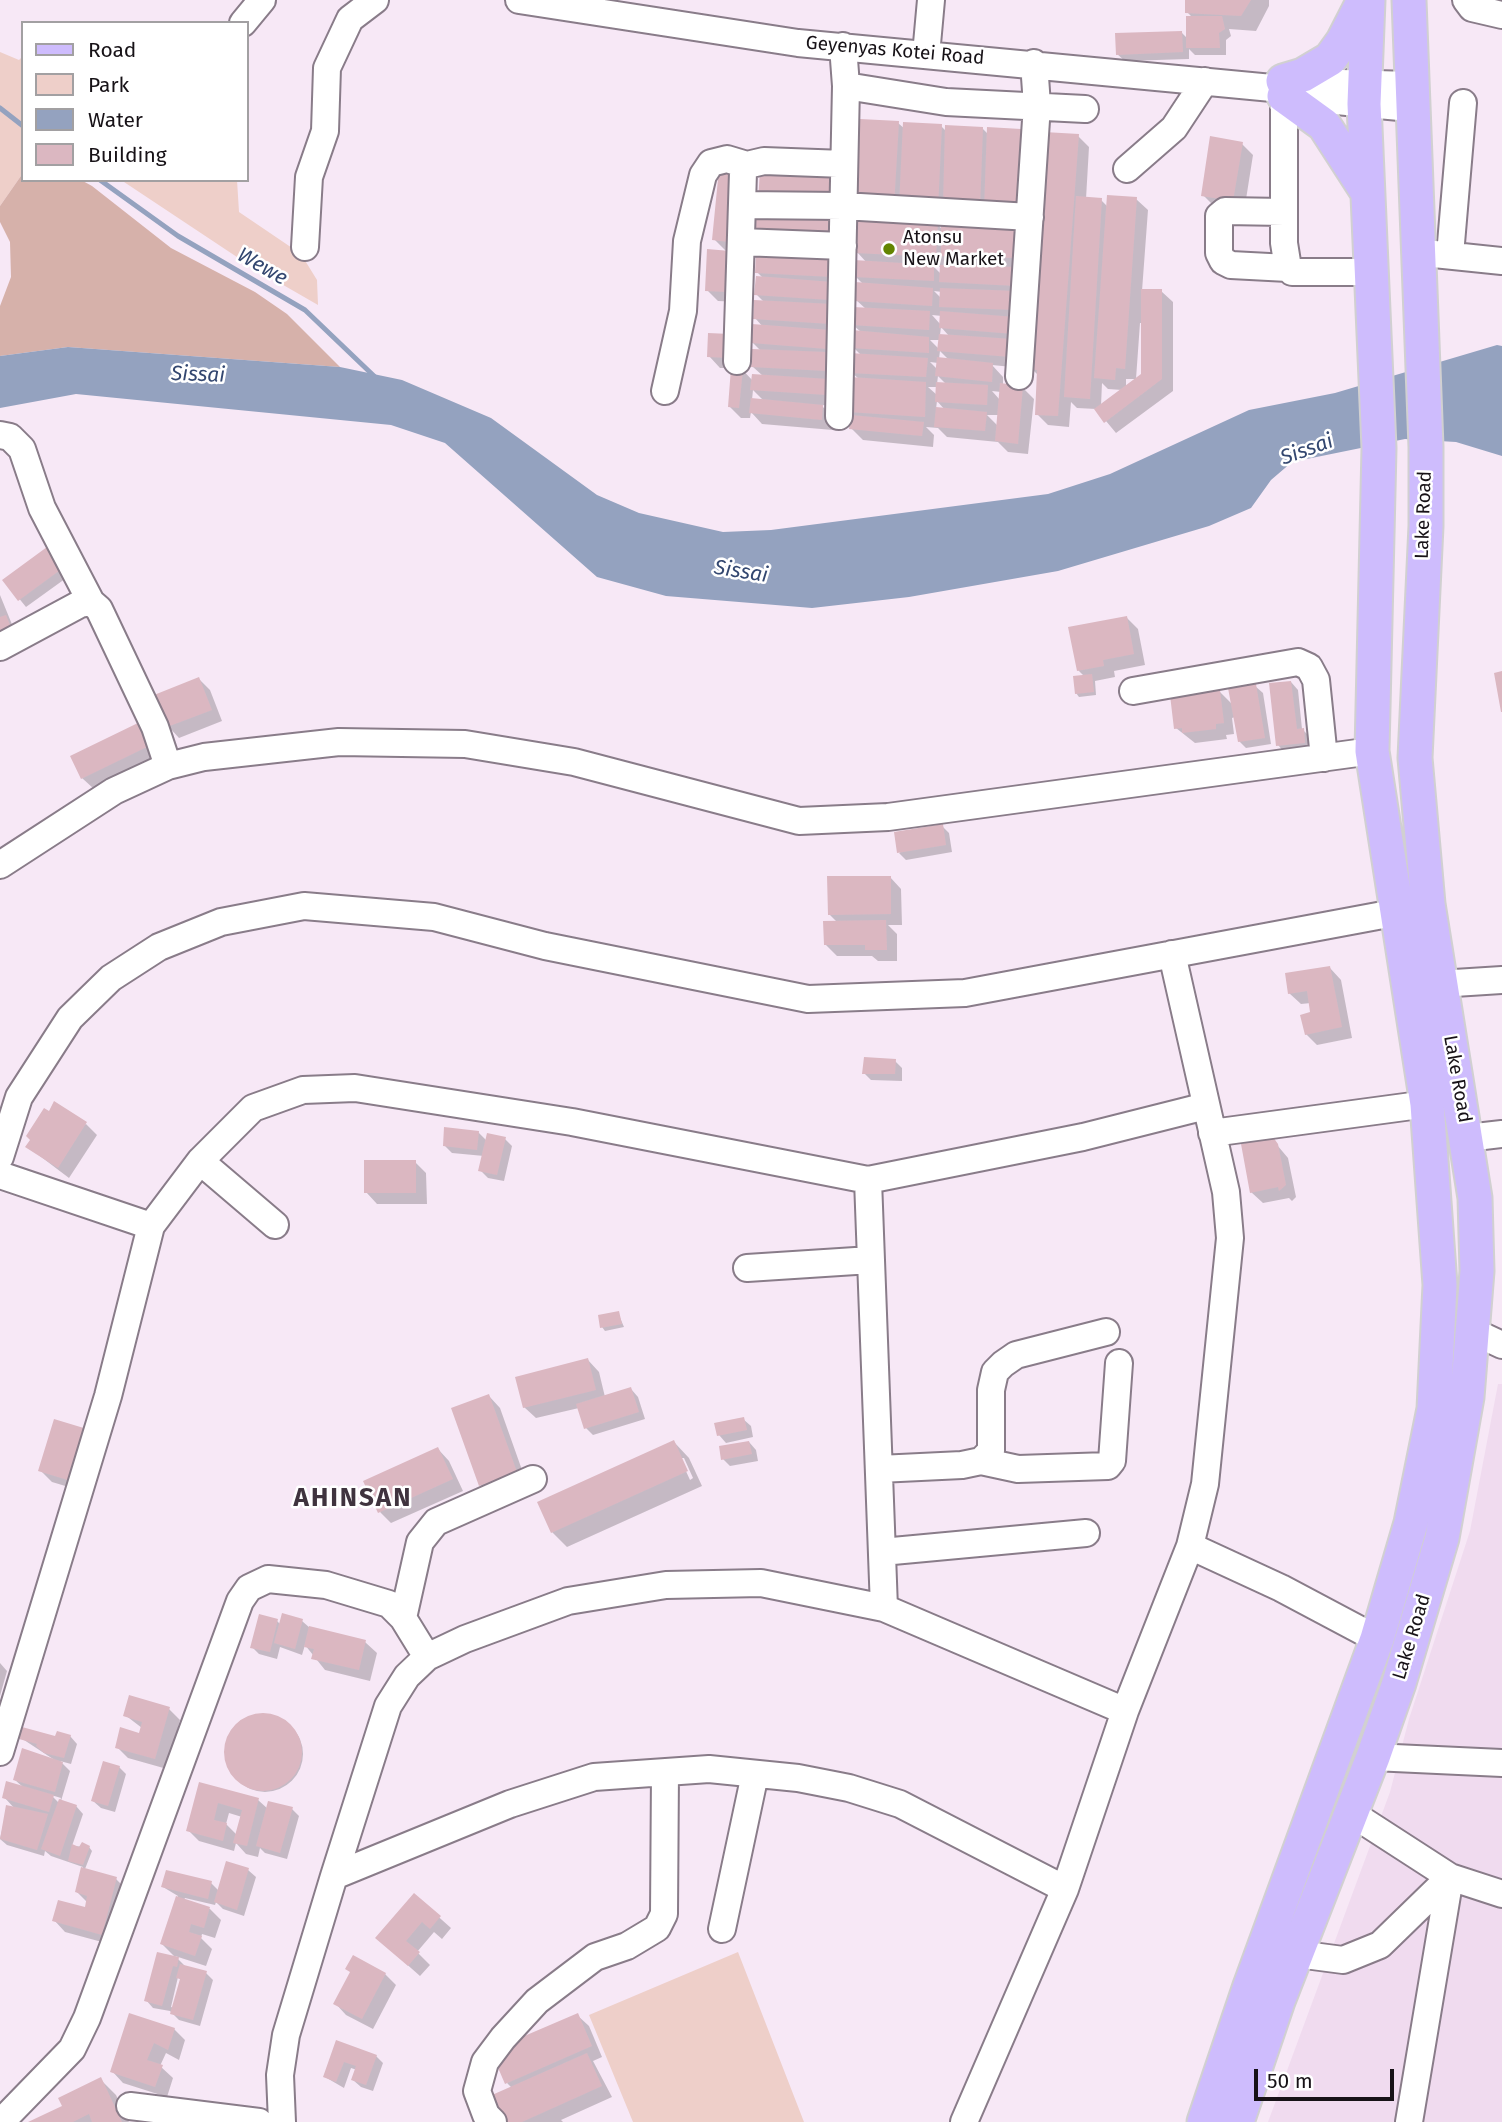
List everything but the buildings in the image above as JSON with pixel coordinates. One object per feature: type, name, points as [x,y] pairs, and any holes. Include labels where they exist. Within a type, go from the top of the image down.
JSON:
[{"type":"main road","points":[[1366,0],[1330,59],[1280,88],[1324,125],[1367,192]]},
{"type":"main road","name":"Lake Road","points":[[1237,2122],[1297,1954],[1373,1758],[1442,1538],[1467,1397],[1487,1338],[1477,1271],[1475,1198],[1467,1138],[1426,985],[1399,912],[1372,751],[1379,448],[1364,95],[1366,0]]},
{"type":"main road","name":"Lake Road","points":[[1205,2122],[1250,1986],[1377,1639],[1411,1523],[1434,1409],[1440,1285],[1427,1104],[1428,904],[1415,758],[1426,447],[1422,355],[1434,254],[1410,96],[1409,0]]},
{"type":"street","points":[[245,21],[262,0]]},
{"type":"street","points":[[305,247],[309,177],[325,131],[327,68],[350,19],[375,0]]},
{"type":"street","name":"Geyenyas Kotei Road","points":[[519,0],[635,9],[771,39],[1280,88],[1410,96]]},
{"type":"street","points":[[926,55],[931,0]]},
{"type":"street","points":[[1466,0],[1472,8],[1502,15]]},
{"type":"street","points":[[839,416],[846,86],[843,46]]},
{"type":"street","points":[[1019,376],[1037,105],[1034,63]]},
{"type":"street","points":[[1126,169],[1174,128],[1205,81]]},
{"type":"street","points":[[846,86],[946,102],[1085,109]]},
{"type":"street","points":[[1280,88],[1285,262],[1292,272],[1373,272]]},
{"type":"street","points":[[1463,103],[1434,254],[1502,261]]},
{"type":"street","points":[[665,391],[683,311],[687,241],[703,175],[711,163],[727,159],[747,165],[764,161],[844,164]]},
{"type":"street","points":[[737,361],[743,172],[747,165]]},
{"type":"street","points":[[742,205],[844,206],[1030,217]]},
{"type":"street","points":[[1284,212],[1225,211],[1219,216],[1219,253],[1223,261],[1231,265],[1289,268]]},
{"type":"street","points":[[741,243],[842,246]]},
{"type":"street","points":[[0,435],[10,437],[22,449],[42,508],[91,602],[99,608],[155,727],[168,766]]},
{"type":"street","points":[[0,647],[79,604],[91,602]]},
{"type":"street","points":[[1133,691],[1298,662],[1310,667],[1316,680],[1324,758]]},
{"type":"street","points":[[0,865],[114,791],[168,766],[204,757],[339,742],[466,744],[574,762],[799,821],[888,817],[1372,751]]},
{"type":"street","points":[[0,1157],[19,1097],[70,1018],[111,978],[159,947],[221,922],[304,906],[434,917],[545,946],[808,999],[965,993],[1399,912]]},
{"type":"street","points":[[964,2122],[1065,1889],[1125,1711],[1190,1546],[1205,1484],[1230,1238],[1226,1192],[1172,954]]},
{"type":"street","points":[[1426,985],[1502,981]]},
{"type":"street","points":[[0,1752],[108,1396],[151,1226],[200,1161],[253,1108],[303,1090],[355,1088],[572,1122],[868,1180],[1083,1137],[1206,1106]]},
{"type":"street","points":[[1212,1133],[1427,1104]]},
{"type":"street","points":[[1467,1138],[1502,1134]]},
{"type":"street","points":[[200,1161],[275,1225]]},
{"type":"street","points":[[0,1175],[151,1226]]},
{"type":"street","points":[[868,1180],[884,1608]]},
{"type":"street","points":[[747,1268],[871,1260]]},
{"type":"street","points":[[981,1461],[991,1451],[991,1390],[995,1372],[1016,1355],[1107,1332]]},
{"type":"street","points":[[879,1469],[962,1465],[981,1461],[1018,1469],[1108,1466],[1112,1461],[1119,1363]]},
{"type":"street","points":[[403,1618],[419,1542],[436,1522],[533,1479]]},
{"type":"street","points":[[882,1552],[1086,1533]]},
{"type":"street","points":[[1190,1546],[1281,1588],[1377,1639]]},
{"type":"street","points":[[1,2122],[72,2049],[88,2018],[240,1601],[249,1588],[268,1579],[326,1585],[389,1604],[403,1618],[427,1657]]},
{"type":"street","points":[[282,2122],[279,2075],[286,2035],[334,1876],[388,1706],[407,1676],[427,1657],[465,1639],[568,1601],[666,1585],[761,1583],[884,1608],[1125,1711]]},
{"type":"street","points":[[1373,1758],[1502,1763]]},
{"type":"street","points":[[334,1876],[510,1804],[594,1777],[709,1769],[849,1788],[900,1804],[1065,1889]]},
{"type":"street","points":[[493,2122],[486,2115],[477,2091],[485,2062],[503,2038],[537,2001],[595,1957],[627,1946],[657,1928],[664,1914],[666,1772]]},
{"type":"street","points":[[722,1929],[755,1774]]},
{"type":"street","points":[[1351,1813],[1450,1877],[1502,1894]]},
{"type":"street","points":[[1297,1954],[1343,1960],[1380,1945],[1450,1877]]},
{"type":"street","points":[[1409,2122],[1450,1877]]},
{"type":"street","points":[[130,2106],[259,2122]]},
{"type":"shaded area","points":[[21,176],[21,182],[85,182],[171,248],[255,292],[287,314],[340,367],[68,347],[0,356],[0,306],[11,277],[10,242],[0,222],[0,206]]},
{"type":"shaded area","points":[[1498,1384],[1502,1384],[1502,2122],[1268,2122],[1390,1792],[1409,1719],[1470,1531]]},
{"type":"green space","points":[[0,52],[19,60],[21,58],[21,176],[0,206]]},
{"type":"green space","points":[[124,182],[237,182],[239,212],[301,254],[317,280],[318,305],[252,267]]},
{"type":"green space","points":[[738,1952],[804,2122],[633,2122],[589,2015]]},
{"type":"water","name":"Sissai","points":[[1497,345],[1502,346],[1502,456],[1456,442],[1405,439],[1292,462],[1271,480],[1251,508],[1209,526],[1058,571],[909,597],[812,608],[666,596],[597,577],[445,443],[391,425],[76,394],[0,408],[0,356],[68,347],[340,367],[402,380],[491,418],[597,495],[639,513],[723,532],[771,530],[1048,494],[1110,474],[1249,410],[1335,393]]},
{"type":"waterway","name":"Wewe","points":[[0,108],[21,124]]},
{"type":"waterway","name":"Wewe","points":[[103,182],[178,236],[305,310],[375,377]]},
{"type":"place","name":"Atonsu New Market","points":[[889,249]]},
{"type":"district","name":"AHINSAN","points":[[353,1499]]}]
